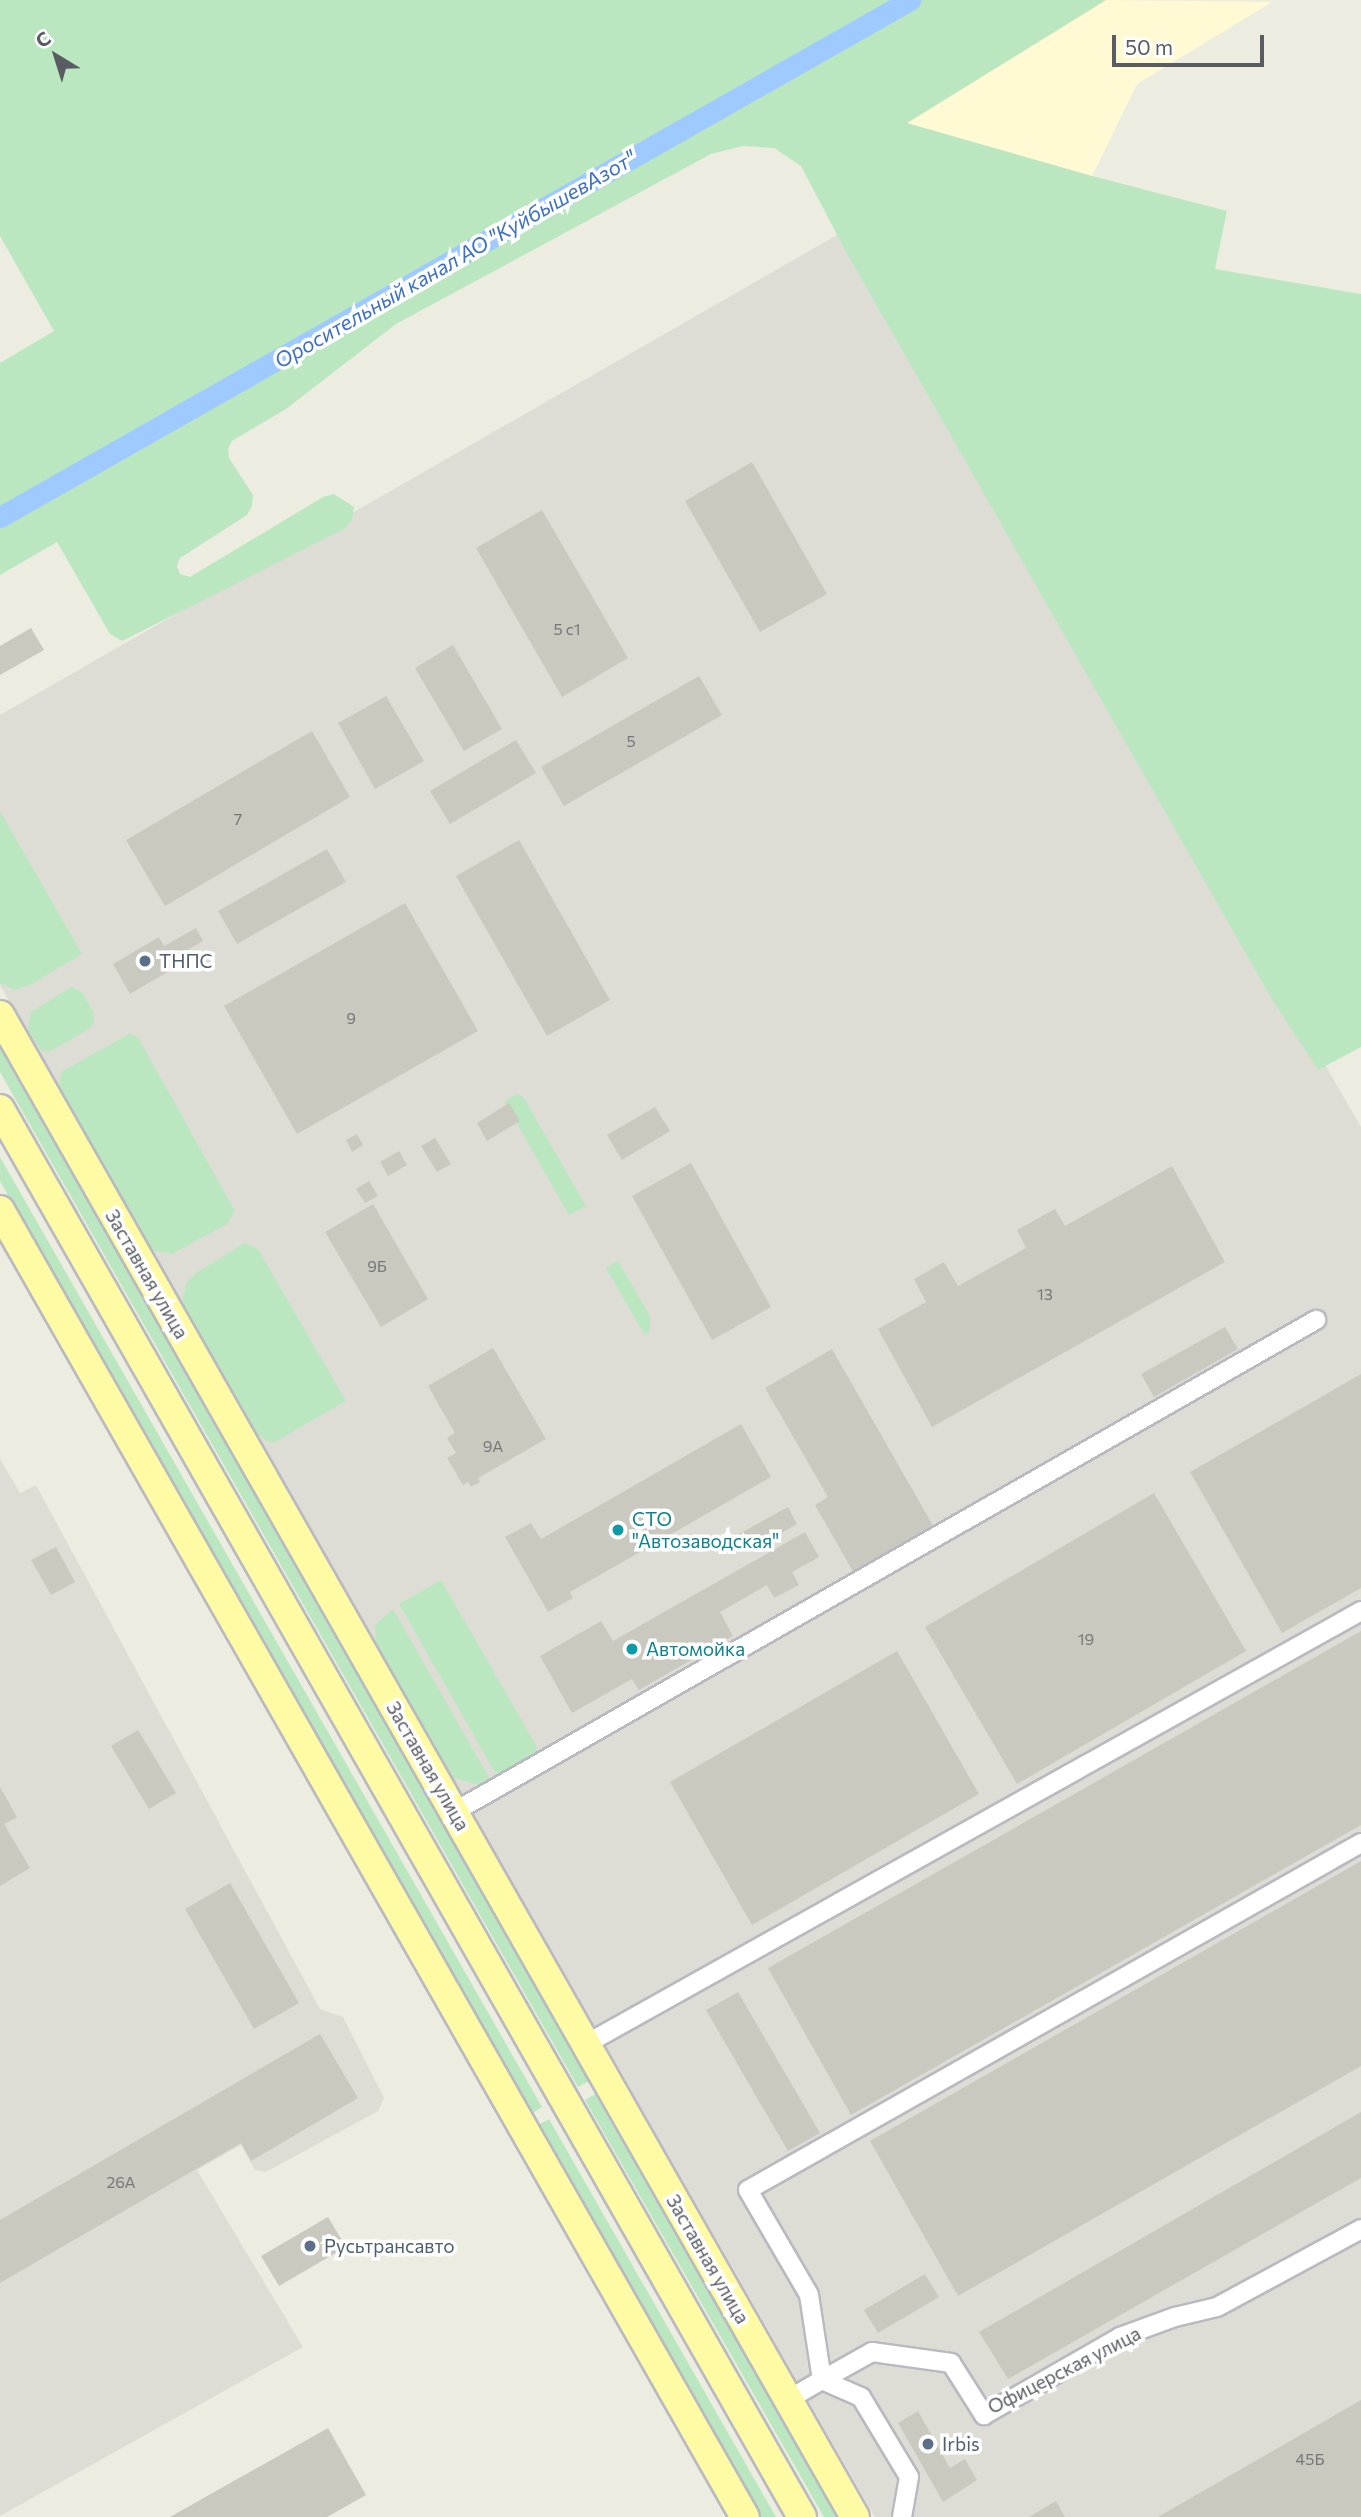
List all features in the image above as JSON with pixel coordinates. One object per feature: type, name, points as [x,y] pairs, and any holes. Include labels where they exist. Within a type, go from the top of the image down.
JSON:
[{"type":"main road","name":"Заставная улица","points":[[0,1015],[855,2517]]},
{"type":"main road","points":[[0,1109],[802,2517]]},
{"type":"main road","points":[[0,1210],[745,2517]]},
{"type":"street","points":[[454,1812],[1316,1320]]},
{"type":"street","points":[[586,2044],[1361,1611]]},
{"type":"street","points":[[822,2380],[809,2295],[748,2190],[1361,1843]]},
{"type":"street","name":"Офицерская улица","points":[[822,2380],[872,2352],[951,2363],[984,2415],[1120,2337],[1175,2317],[1217,2307],[1361,2229]]},
{"type":"street","points":[[789,2399],[822,2380]]},
{"type":"street","points":[[822,2380],[861,2397],[909,2477],[902,2517]]},
{"type":"shaded area","points":[[1106,0],[1272,2],[1137,84],[1092,176],[906,124]]},
{"type":"shaded area","points":[[844,231],[1361,1127],[1361,2517],[875,2517],[0,985],[0,715]]},
{"type":"shaded area","points":[[0,1459],[20,1493],[36,1485],[320,2009],[343,2017],[384,2098],[378,2111],[266,2172],[255,2170],[241,2145],[197,2170],[303,2347],[0,2516]]},
{"type":"green space","points":[[0,0],[1106,0],[907,123],[1227,211],[1215,269],[1361,294],[1361,1047],[1318,1070],[1270,996],[845,250],[801,166],[774,148],[743,146],[711,154],[396,324],[286,409],[232,441],[228,449],[229,458],[253,495],[252,506],[247,515],[180,558],[177,566],[180,574],[190,577],[323,497],[334,494],[354,507],[352,520],[344,529],[122,641],[110,634],[57,542],[0,575],[0,363],[54,331],[0,236]]},
{"type":"green space","points":[[0,811],[82,954],[30,985],[14,990],[0,983]]},
{"type":"green space","points":[[71,987],[82,992],[93,1011],[94,1023],[89,1029],[49,1052],[41,1050],[28,1030],[31,1012]]},
{"type":"green space","points":[[129,1034],[138,1037],[235,1211],[227,1224],[172,1254],[151,1250],[59,1088],[61,1072]]},
{"type":"green space","points":[[0,1047],[589,2081],[578,2087],[0,1072]]},
{"type":"green space","points":[[517,1094],[524,1098],[586,1206],[569,1215],[504,1101]]},
{"type":"green space","points":[[0,1157],[542,2107],[531,2114],[0,1181]]},
{"type":"green space","points":[[245,1243],[258,1249],[346,1401],[275,1442],[268,1442],[255,1432],[182,1304],[186,1283],[196,1273]]},
{"type":"green space","points":[[618,1261],[650,1316],[650,1329],[645,1336],[606,1268]]},
{"type":"green space","points":[[441,1580],[537,1747],[535,1755],[502,1774],[494,1771],[399,1604]]},
{"type":"green space","points":[[393,1609],[491,1781],[479,1785],[452,1777],[376,1643],[375,1625]]},
{"type":"green space","points":[[595,2094],[837,2517],[824,2517],[585,2100]]},
{"type":"green space","points":[[549,2119],[776,2517],[761,2517],[538,2125]]},
{"type":"building","points":[[752,462],[827,594],[760,632],[685,501]]},
{"type":"building","points":[[542,510],[628,658],[562,697],[476,548]]},
{"type":"building","points":[[31,628],[44,650],[0,675],[0,646]]},
{"type":"building","points":[[453,645],[502,729],[464,751],[415,668]]},
{"type":"building","points":[[699,676],[722,715],[564,806],[541,767]]},
{"type":"building","points":[[386,696],[424,761],[375,789],[338,723]]},
{"type":"building","points":[[312,731],[350,797],[165,906],[126,840]]},
{"type":"building","points":[[516,740],[536,773],[450,824],[430,791]]},
{"type":"building","points":[[519,840],[610,1000],[547,1036],[456,876]]},
{"type":"building","points":[[327,849],[346,882],[237,944],[218,911]]},
{"type":"building","points":[[405,903],[478,1031],[297,1134],[224,1006]]},
{"type":"building","name":"ТНПС","points":[[196,928],[203,941],[172,959],[176,967],[130,994],[113,964],[159,937],[164,946]]},
{"type":"building","points":[[509,1103],[520,1121],[487,1141],[477,1123]]},
{"type":"building","points":[[655,1107],[670,1131],[622,1160],[607,1135]]},
{"type":"building","points":[[357,1134],[363,1145],[352,1152],[346,1140]]},
{"type":"building","points":[[435,1138],[451,1164],[437,1172],[421,1146]]},
{"type":"building","points":[[399,1151],[407,1165],[388,1176],[380,1162]]},
{"type":"building","points":[[691,1163],[771,1307],[712,1340],[632,1196]]},
{"type":"building","points":[[1172,1166],[1225,1262],[932,1427],[878,1329],[926,1302],[914,1279],[944,1262],[958,1286],[1026,1248],[1017,1230],[1055,1209],[1065,1226]]},
{"type":"building","points":[[369,1181],[378,1196],[365,1203],[356,1189]]},
{"type":"building","points":[[373,1204],[428,1299],[381,1327],[325,1232]]},
{"type":"building","points":[[1225,1327],[1238,1349],[1154,1397],[1141,1374]]},
{"type":"building","points":[[493,1348],[546,1439],[478,1478],[480,1482],[471,1487],[468,1482],[463,1485],[447,1458],[456,1453],[447,1438],[455,1433],[428,1386]]},
{"type":"building","points":[[832,1349],[935,1529],[855,1575],[815,1505],[828,1497],[765,1388]]},
{"type":"building","points":[[1361,1374],[1361,1588],[1282,1633],[1190,1472]]},
{"type":"building","name":"СТО \"Автозаводская\"","points":[[741,1424],[771,1477],[570,1592],[573,1598],[548,1612],[505,1537],[531,1523],[541,1539]]},
{"type":"building","points":[[1154,1493],[1246,1651],[1017,1784],[925,1627]]},
{"type":"building","points":[[788,1507],[797,1524],[749,1552],[739,1534]]},
{"type":"building","name":"Автомойка","points":[[805,1532],[819,1557],[792,1572],[799,1585],[774,1598],[767,1585],[720,1612],[733,1636],[639,1690],[632,1679],[572,1713],[540,1656],[601,1621],[613,1641]]},
{"type":"building","points":[[56,1547],[75,1582],[51,1595],[31,1560]]},
{"type":"building","points":[[1361,1631],[1361,1825],[851,2115],[768,1968]]},
{"type":"building","points":[[897,1651],[979,1794],[752,1925],[670,1782]]},
{"type":"building","points":[[138,1730],[176,1793],[149,1809],[111,1746]]},
{"type":"building","points":[[0,1787],[17,1817],[4,1824],[30,1868],[0,1886]]},
{"type":"building","points":[[1361,1861],[1361,2066],[958,2296],[870,2141]]},
{"type":"building","points":[[230,1883],[299,2003],[254,2029],[185,1909]]},
{"type":"building","points":[[738,1992],[820,2133],[788,2151],[706,2010]]},
{"type":"building","points":[[320,2034],[358,2098],[251,2161],[241,2143],[0,2283],[0,2220]]},
{"type":"building","points":[[1361,2112],[1361,2178],[1008,2379],[979,2332]]},
{"type":"building","points":[[328,2217],[346,2247],[279,2286],[261,2256]]},
{"type":"building","points":[[925,2274],[939,2297],[878,2333],[864,2310]]},
{"type":"building","points":[[1361,2400],[1361,2517],[1158,2517]]},
{"type":"building","points":[[918,2411],[950,2468],[965,2459],[977,2480],[943,2502],[898,2423]]},
{"type":"building","points":[[328,2428],[366,2495],[327,2517],[170,2517]]},
{"type":"building","points":[[1056,2501],[1065,2517],[1029,2517]]},
{"type":"waterway","name":"Оросительный канал АО \"КуйбышевАзот\"","points":[[0,517],[910,0]]},
{"type":"place","name":"ТНПС","points":[[145,961]]},
{"type":"place","name":"СТО \"Автозаводская\"","points":[[618,1530]]},
{"type":"place","name":"Автомойка","points":[[632,1649]]},
{"type":"place","name":"Русьтрансавто","points":[[310,2246]]},
{"type":"place","name":"Irbis","points":[[928,2444]]}]
